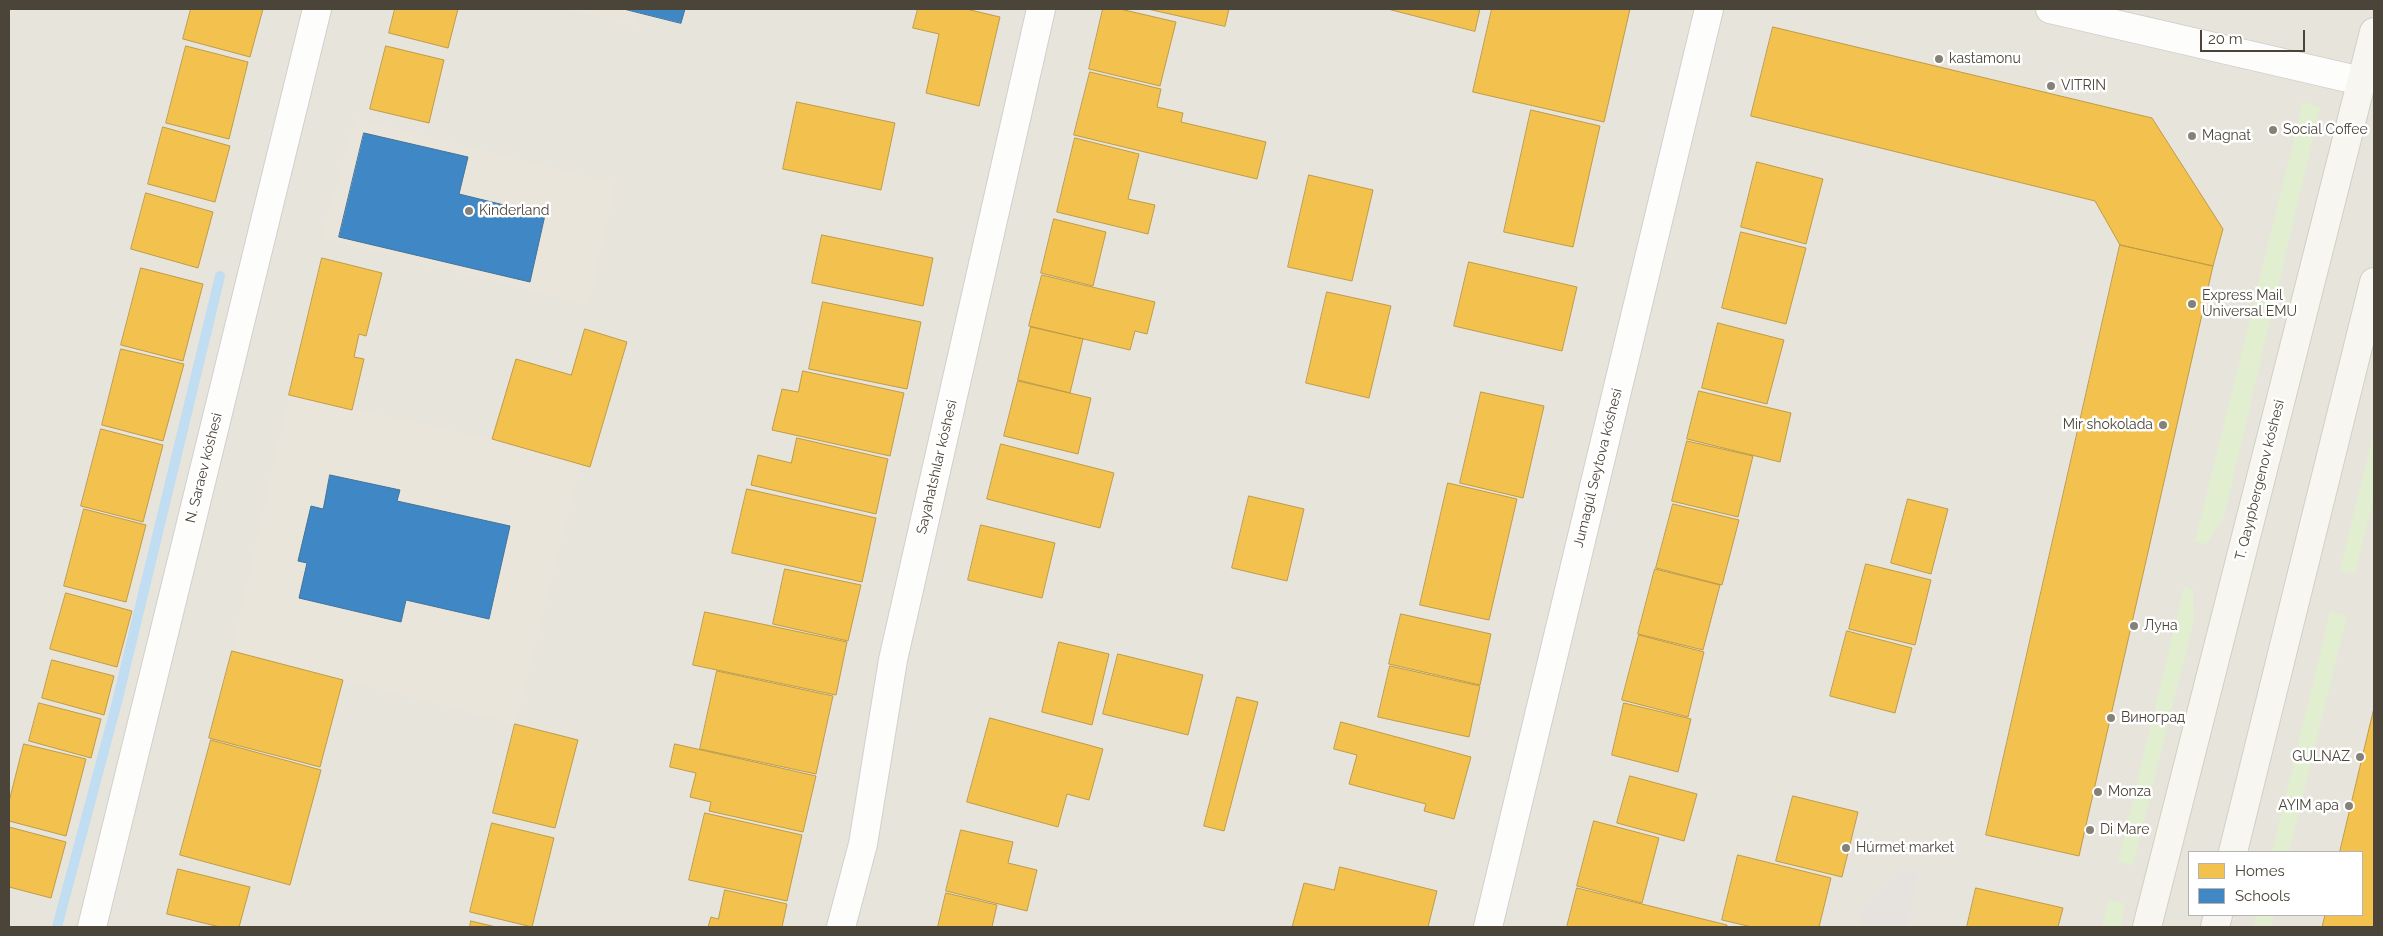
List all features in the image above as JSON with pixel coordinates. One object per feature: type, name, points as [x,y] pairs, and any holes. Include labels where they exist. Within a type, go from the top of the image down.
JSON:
[{"type":"main road","name":"T. Qayıpbergenov kóshesi","points":[[2147,927],[2374,32]]},
{"type":"main road","points":[[2233,851],[2374,282]]},
{"type":"street","name":"N. Saraev kóshesi","points":[[92,927],[317,9]]},
{"type":"street","name":"Sayahatshılar kóshesi","points":[[841,927],[863,844],[893,660],[1041,9]]},
{"type":"street","name":"Jumagúl Seytova kóshesi","points":[[1488,927],[1709,9]]},
{"type":"street","points":[[2050,9],[2362,81]]},
{"type":"shaded area","points":[[9,9],[2374,9],[2374,927],[9,927]]},
{"type":"shaded area","points":[[566,9],[639,9],[634,26]]},
{"type":"shaded area","name":"Kinderland","points":[[355,118],[615,184],[589,305],[322,238]]},
{"type":"shaded area","points":[[289,395],[492,439],[580,464],[515,724],[232,651]]},
{"type":"shaded area","points":[[1903,870],[1919,871],[1907,927],[1859,927],[1864,907]]},
{"type":"green space","points":[[2303,102],[2320,108],[2224,517],[2206,544],[2195,542]]},
{"type":"green space","points":[[2374,431],[2374,498],[2355,574],[2340,571]]},
{"type":"green space","points":[[2184,587],[2193,590],[2194,620],[2133,865],[2118,861]]},
{"type":"green space","points":[[2330,612],[2347,616],[2289,851],[2272,851]]},
{"type":"green space","points":[[2109,900],[2125,904],[2120,927],[2102,927]]},
{"type":"green space","points":[[2256,916],[2274,916],[2271,927],[2253,927]]},
{"type":"building: Homes","points":[[191,9],[263,9],[250,57],[183,39]]},
{"type":"building: Homes","points":[[395,9],[458,9],[448,48],[389,33]]},
{"type":"building: Homes","points":[[918,9],[966,9],[1000,17],[979,106],[926,93],[939,34],[913,28]]},
{"type":"building: Homes","points":[[1103,9],[1120,9],[1176,22],[1160,86],[1089,69]]},
{"type":"building: Homes","points":[[1148,9],[1229,9],[1225,26]]},
{"type":"building: Homes","points":[[1388,9],[1480,9],[1475,31]]},
{"type":"building: Homes","points":[[1492,9],[1630,9],[1604,122],[1473,92]]},
{"type":"building: Homes","points":[[1773,27],[2152,118],[2223,229],[2213,266],[2120,245],[2095,201],[1751,116]]},
{"type":"building: Homes","points":[[186,46],[248,62],[229,139],[166,123]]},
{"type":"building: Homes","points":[[386,46],[444,60],[429,123],[370,109]]},
{"type":"building: Homes","points":[[1090,72],[1161,89],[1157,107],[1183,113],[1181,122],[1266,142],[1257,179],[1074,135]]},
{"type":"building: Homes","points":[[797,102],[895,123],[881,190],[783,169]]},
{"type":"building: Homes","points":[[1531,110],[1600,126],[1573,247],[1504,232]]},
{"type":"building: Homes","points":[[163,127],[230,146],[215,202],[148,184]]},
{"type":"building: Homes","points":[[1075,138],[1139,154],[1128,199],[1155,205],[1148,234],[1057,212]]},
{"type":"building: Homes","points":[[1757,162],[1823,179],[1806,244],[1741,227]]},
{"type":"building: Homes","points":[[1309,175],[1373,190],[1352,281],[1288,267]]},
{"type":"building: Homes","points":[[146,193],[213,212],[198,268],[131,249]]},
{"type":"building: Homes","points":[[1054,219],[1106,232],[1093,286],[1041,273]]},
{"type":"building: Homes","points":[[1741,232],[1806,248],[1786,324],[1722,308]]},
{"type":"building: Homes","points":[[822,235],[933,258],[923,306],[812,283]]},
{"type":"building: Homes","points":[[2120,245],[2213,266],[2079,856],[1986,835]]},
{"type":"building: Homes","points":[[322,258],[382,273],[366,336],[359,334],[354,357],[364,359],[352,410],[289,395]]},
{"type":"building: Homes","points":[[1469,262],[1577,287],[1562,351],[1454,326]]},
{"type":"building: Homes","points":[[141,268],[203,284],[183,361],[121,345]]},
{"type":"building: Homes","points":[[1042,275],[1155,302],[1147,334],[1135,331],[1130,350],[1029,326]]},
{"type":"building: Homes","points":[[1327,292],[1391,306],[1369,398],[1306,383]]},
{"type":"building: Homes","points":[[823,302],[921,322],[907,389],[809,369]]},
{"type":"building: Homes","points":[[1718,323],[1784,340],[1767,404],[1702,388]]},
{"type":"building: Homes","points":[[1031,327],[1083,339],[1070,393],[1018,380]]},
{"type":"building: Homes","points":[[585,329],[627,342],[590,467],[492,439],[516,359],[571,375]]},
{"type":"building: Homes","points":[[121,349],[184,364],[163,441],[102,425]]},
{"type":"building: Homes","points":[[803,371],[904,393],[890,456],[772,430],[782,389],[798,392]]},
{"type":"building: Homes","points":[[1018,381],[1091,398],[1078,454],[1004,436]]},
{"type":"building: Homes","points":[[1699,391],[1791,413],[1780,462],[1687,439]]},
{"type":"building: Homes","points":[[1481,392],[1544,406],[1523,498],[1460,483]]},
{"type":"building: Homes","points":[[101,429],[163,445],[143,522],[81,506]]},
{"type":"building: Homes","points":[[797,438],[888,459],[876,514],[751,485],[758,455],[791,463]]},
{"type":"building: Homes","points":[[1687,441],[1753,456],[1738,517],[1672,501]]},
{"type":"building: Homes","points":[[1001,444],[1114,473],[1100,528],[987,499]]},
{"type":"building: Homes","points":[[1448,483],[1517,499],[1489,620],[1420,605]]},
{"type":"building: Homes","points":[[747,489],[876,518],[862,582],[732,553]]},
{"type":"building: Homes","points":[[1249,496],[1304,509],[1287,581],[1232,568]]},
{"type":"building: Homes","points":[[1908,499],[1948,509],[1931,574],[1891,563]]},
{"type":"building: Homes","points":[[1673,504],[1739,520],[1722,585],[1656,568]]},
{"type":"building: Homes","points":[[84,509],[146,525],[126,602],[64,586]]},
{"type":"building: Homes","points":[[981,525],[1055,543],[1042,598],[968,580]]},
{"type":"building: Homes","points":[[1866,564],[1931,580],[1915,645],[1849,629]]},
{"type":"building: Homes","points":[[785,569],[861,585],[848,641],[773,624]]},
{"type":"building: Homes","points":[[1655,569],[1720,585],[1703,650],[1638,634]]},
{"type":"building: Homes","points":[[66,593],[132,611],[117,667],[50,649]]},
{"type":"building: Homes","points":[[705,612],[847,642],[836,695],[693,665]]},
{"type":"building: Homes","points":[[1401,614],[1491,634],[1480,685],[1389,664]]},
{"type":"building: Homes","points":[[1847,631],[1912,648],[1895,713],[1830,696]]},
{"type":"building: Homes","points":[[1639,635],[1704,652],[1688,717],[1622,700]]},
{"type":"building: Homes","points":[[1059,642],[1109,654],[1092,725],[1042,712]]},
{"type":"building: Homes","points":[[232,651],[343,680],[320,767],[209,738]]},
{"type":"building: Homes","points":[[1118,654],[1203,675],[1188,735],[1103,714]]},
{"type":"building: Homes","points":[[52,660],[114,676],[104,715],[42,698]]},
{"type":"building: Homes","points":[[1390,666],[1480,686],[1469,737],[1378,717]]},
{"type":"building: Homes","points":[[717,671],[833,696],[816,774],[700,749]]},
{"type":"building: Homes","points":[[1237,697],[1258,702],[1224,831],[1204,826]]},
{"type":"building: Homes","points":[[39,703],[101,719],[91,758],[29,741]]},
{"type":"building: Homes","points":[[1624,703],[1691,719],[1678,772],[1612,755]]},
{"type":"building: Homes","points":[[2374,708],[2374,927],[2322,927],[2325,916],[2363,916],[2363,851],[2340,851]]},
{"type":"building: Homes","points":[[990,718],[1103,749],[1089,800],[1067,794],[1058,827],[967,802]]},
{"type":"building: Homes","points":[[1341,722],[1471,757],[1454,819],[1424,811],[1426,804],[1349,784],[1357,755],[1334,749]]},
{"type":"building: Homes","points":[[515,724],[578,740],[555,828],[493,813]]},
{"type":"building: Homes","points":[[211,740],[321,770],[290,885],[180,855]]},
{"type":"building: Homes","points":[[24,744],[86,759],[66,836],[9,821],[9,802]]},
{"type":"building: Homes","points":[[675,744],[816,776],[803,832],[709,811],[711,802],[690,797],[696,773],[670,767]]},
{"type":"building: Homes","points":[[1630,776],[1697,794],[1684,841],[1617,823]]},
{"type":"building: Homes","points":[[1793,796],[1858,812],[1842,877],[1776,861]]},
{"type":"building: Homes","points":[[705,813],[802,835],[787,901],[689,880]]},
{"type":"building: Homes","points":[[1594,821],[1659,838],[1642,903],[1577,886]]},
{"type":"building: Homes","points":[[492,823],[554,838],[532,927],[470,912]]},
{"type":"building: Homes","points":[[9,827],[66,842],[51,898],[9,887]]},
{"type":"building: Homes","points":[[961,830],[1013,842],[1008,863],[1037,870],[1027,911],[946,891]]},
{"type":"building: Homes","points":[[1738,855],[1831,878],[1819,927],[1752,927],[1722,920]]},
{"type":"building: Homes","points":[[1340,867],[1437,891],[1428,927],[1292,927],[1304,883],[1334,890]]},
{"type":"building: Homes","points":[[178,869],[250,887],[239,927],[220,927],[167,914]]},
{"type":"building: Homes","points":[[1577,888],[1727,925],[1727,927],[1567,927]]},
{"type":"building: Homes","points":[[1976,888],[2063,908],[2058,927],[1967,927]]},
{"type":"building: Homes","points":[[725,890],[787,904],[782,927],[708,927],[711,917],[718,919]]},
{"type":"building: Homes","points":[[946,893],[997,905],[992,927],[938,927]]},
{"type":"building: Homes","points":[[471,921],[496,927],[470,927]]},
{"type":"building: Schools","points":[[624,9],[685,9],[681,23]]},
{"type":"building: Schools","points":[[364,133],[468,157],[459,194],[545,215],[530,282],[339,237]]},
{"type":"building: Schools","points":[[330,475],[400,490],[397,501],[510,526],[489,619],[406,600],[401,622],[299,598],[307,563],[298,561],[311,506],[323,509]]},
{"type":"waterway","points":[[57,927],[117,702],[220,276]]},
{"type":"place","name":"kastamonu","points":[[1939,59]]},
{"type":"place","name":"VITRIN","points":[[2051,86]]},
{"type":"place","name":"Social Coffee","points":[[2273,130]]},
{"type":"place","name":"Мagnat","points":[[2192,136]]},
{"type":"place","name":"Kinderland","points":[[469,211]]},
{"type":"place","name":"Express Mail Universal EMU","points":[[2192,304]]},
{"type":"place","name":"Mir shokolada","points":[[2163,425]]},
{"type":"place","name":"Луна","points":[[2134,626]]},
{"type":"place","name":"Виноград","points":[[2111,718]]},
{"type":"place","name":"GULNAZ","points":[[2360,757]]},
{"type":"place","name":"Monza","points":[[2098,792]]},
{"type":"place","name":"AYIM apa","points":[[2349,806]]},
{"type":"place","name":"Di Mare","points":[[2090,830]]},
{"type":"place","name":"Húrmet market","points":[[1846,848]]}]
